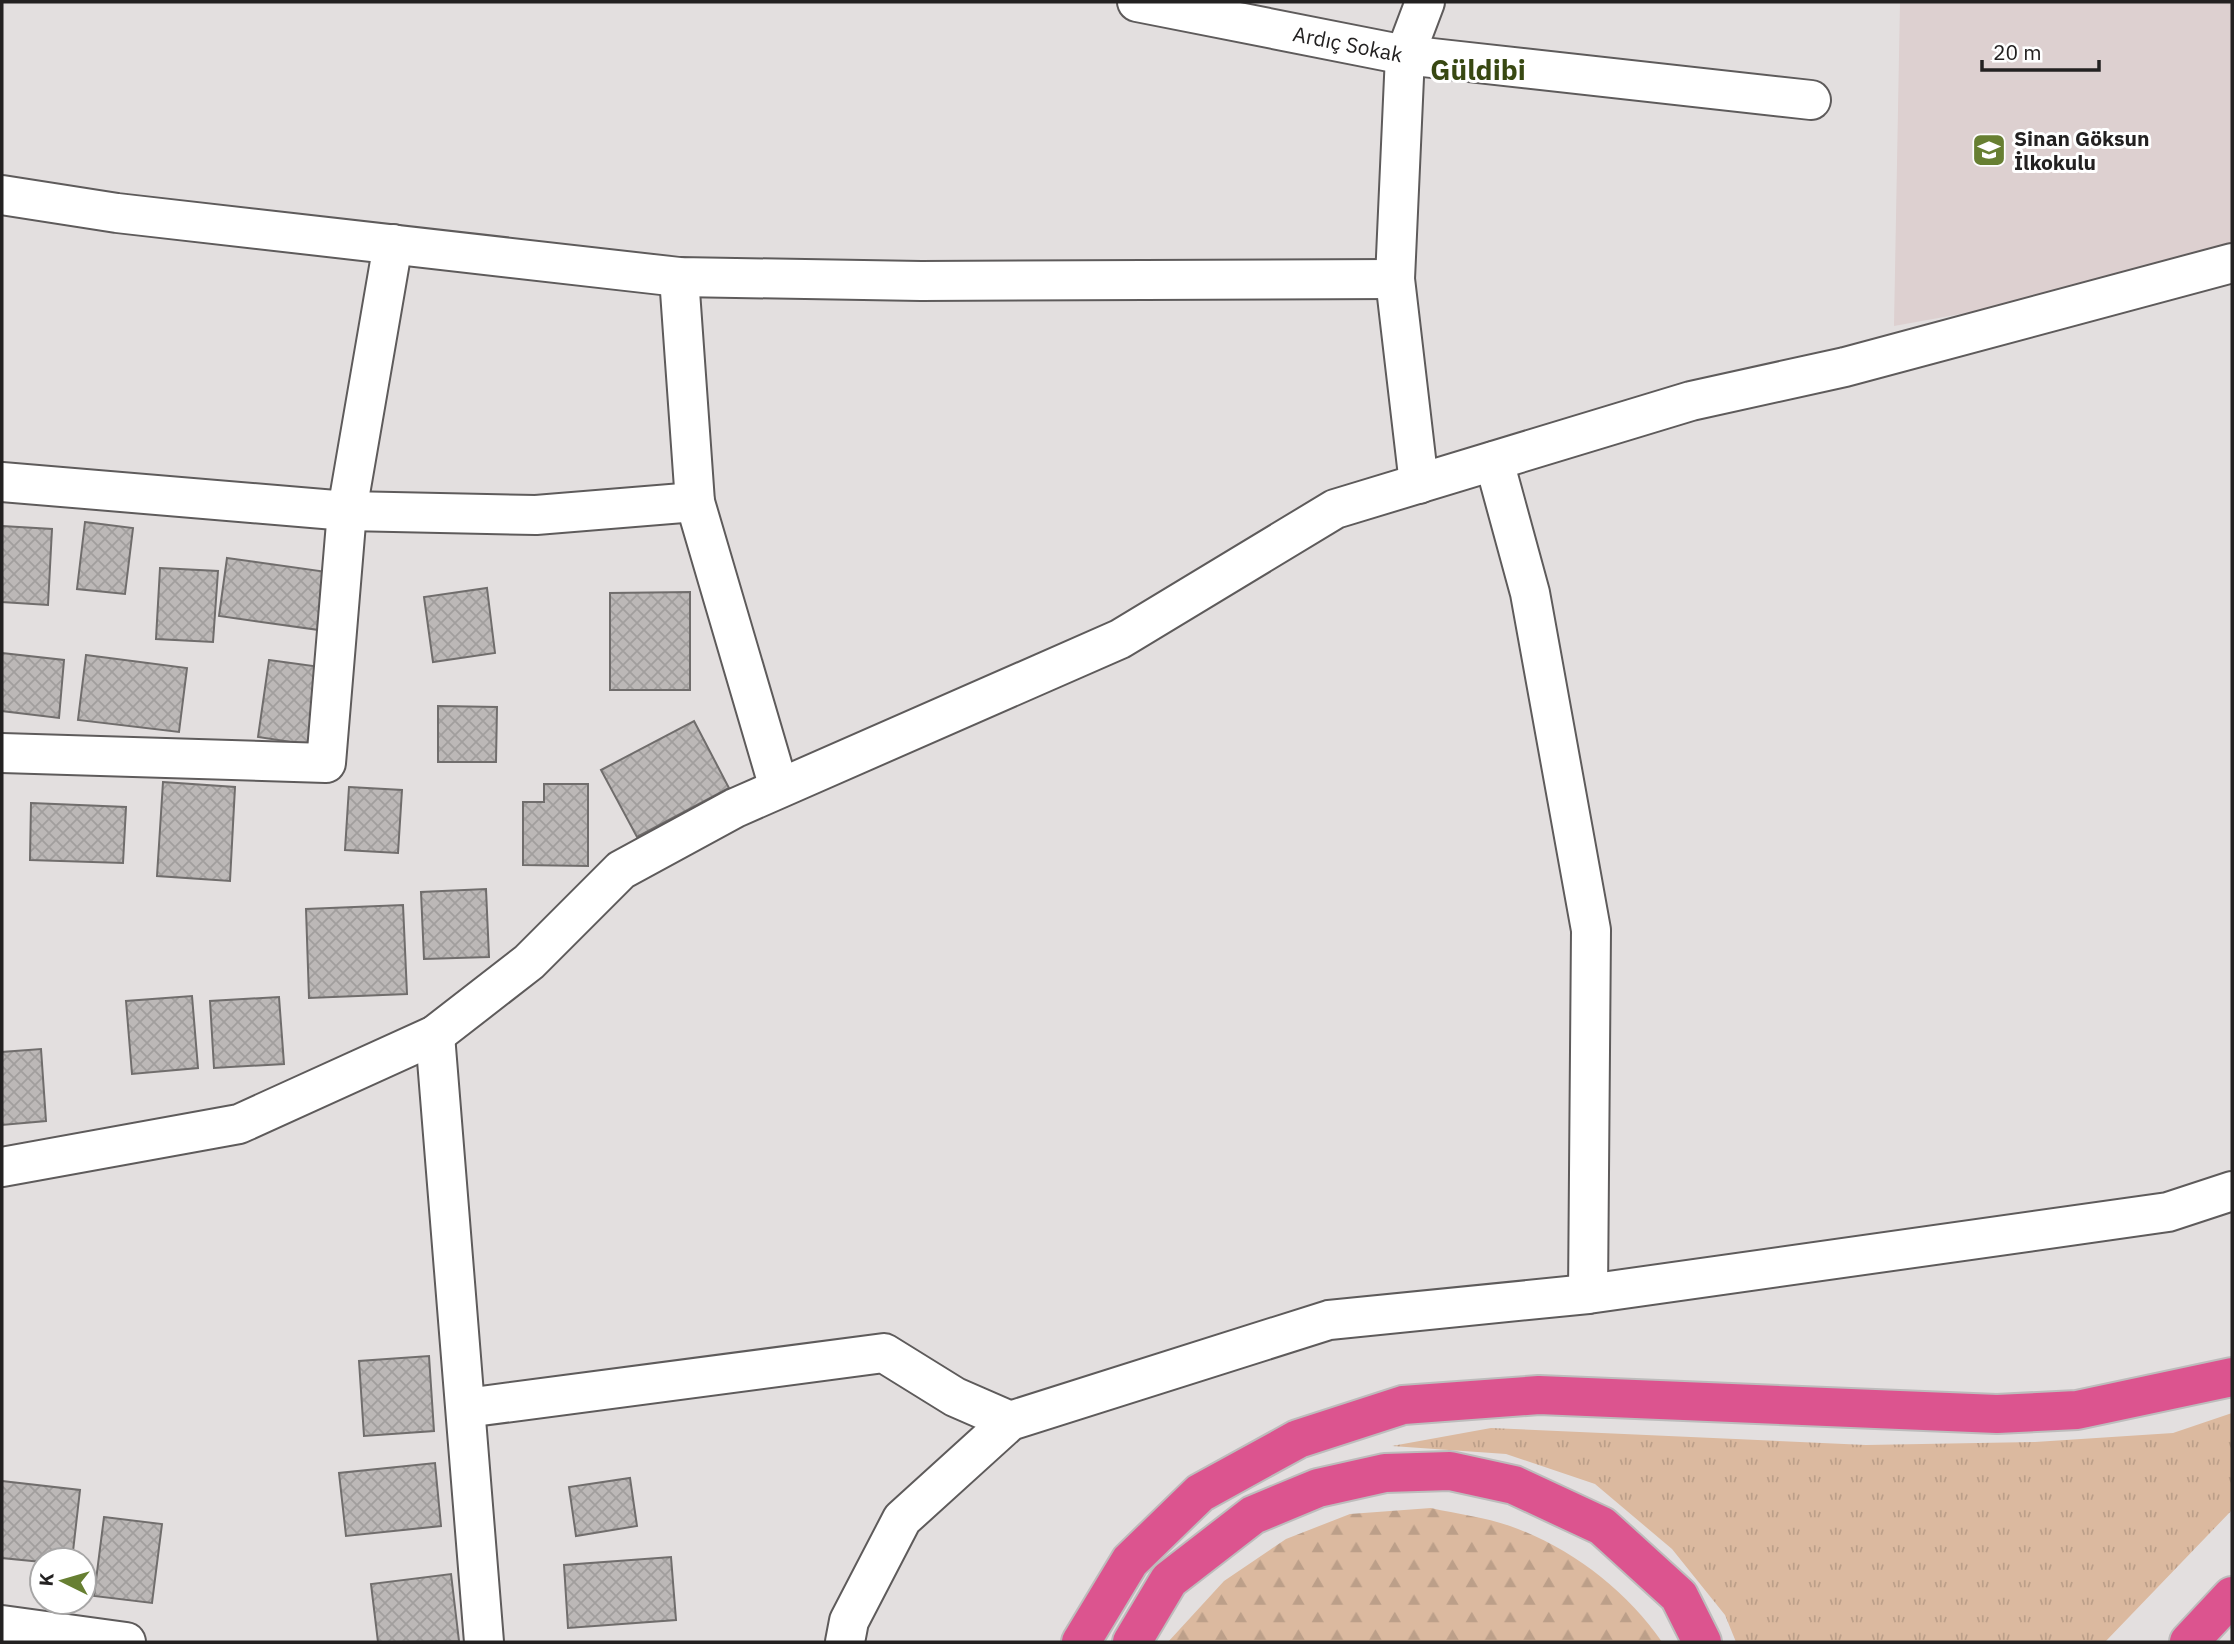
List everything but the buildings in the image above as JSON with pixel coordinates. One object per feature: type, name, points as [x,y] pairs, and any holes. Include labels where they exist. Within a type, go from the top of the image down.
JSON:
[{"type":"highway","points":[[1081,1642],[1130,1561],[1200,1493],[1298,1438],[1403,1405],[1539,1395],[1997,1414],[2077,1410],[2232,1377]]},
{"type":"highway","points":[[1132,1642],[1169,1580],[1253,1515],[1318,1488],[1385,1473],[1450,1471],[1514,1485],[1602,1527],[1679,1596],[1702,1642]]},
{"type":"highway","points":[[2189,1642],[2232,1596]]},
{"type":"street","name":"Ardıç Sokak","points":[[1137,2],[1405,55],[1811,100]]},
{"type":"street","points":[[1419,484],[1395,279],[1405,55],[1425,2]]},
{"type":"street","points":[[2,195],[117,213],[678,277],[921,281],[1395,279]]},
{"type":"street","points":[[2,753],[326,763],[347,511],[393,244]]},
{"type":"street","points":[[2,1167],[239,1124],[435,1035],[529,962],[621,870],[735,807],[1120,639],[1335,509],[1691,401],[1845,367],[2232,264]]},
{"type":"street","points":[[678,277],[695,502],[779,788]]},
{"type":"street","points":[[1494,461],[1530,593],[1591,930],[1588,1294]]},
{"type":"street","points":[[2,482],[347,511],[536,515],[695,502]]},
{"type":"street","points":[[435,1035],[484,1642]]},
{"type":"street","points":[[845,1642],[849,1621],[902,1519],[1010,1421],[1329,1320],[1588,1294],[2168,1212],[2232,1191]]},
{"type":"street","points":[[466,1408],[884,1353],[955,1397],[1010,1421]]},
{"type":"street","points":[[2,1625],[126,1642]]},
{"type":"shaded area","points":[[1900,2],[2232,2],[2232,261],[1894,326]]},
{"type":"green space","points":[[2232,1413],[2232,1510],[2105,1642],[1736,1642],[1725,1615],[1672,1549],[1595,1484],[1506,1454],[1392,1446],[1491,1428],[1866,1445],[2035,1442],[2173,1433]]},
{"type":"green space","points":[[1431,1508],[1500,1523],[1532,1535],[1575,1558],[1632,1605],[1662,1642],[1168,1642],[1224,1581],[1286,1539],[1350,1514]]},
{"type":"place","name":"Sinan Göksun İlkokulu","points":[[1989,150]]},
{"type":"district","name":"Güldibi","points":[[1478,69]]}]
